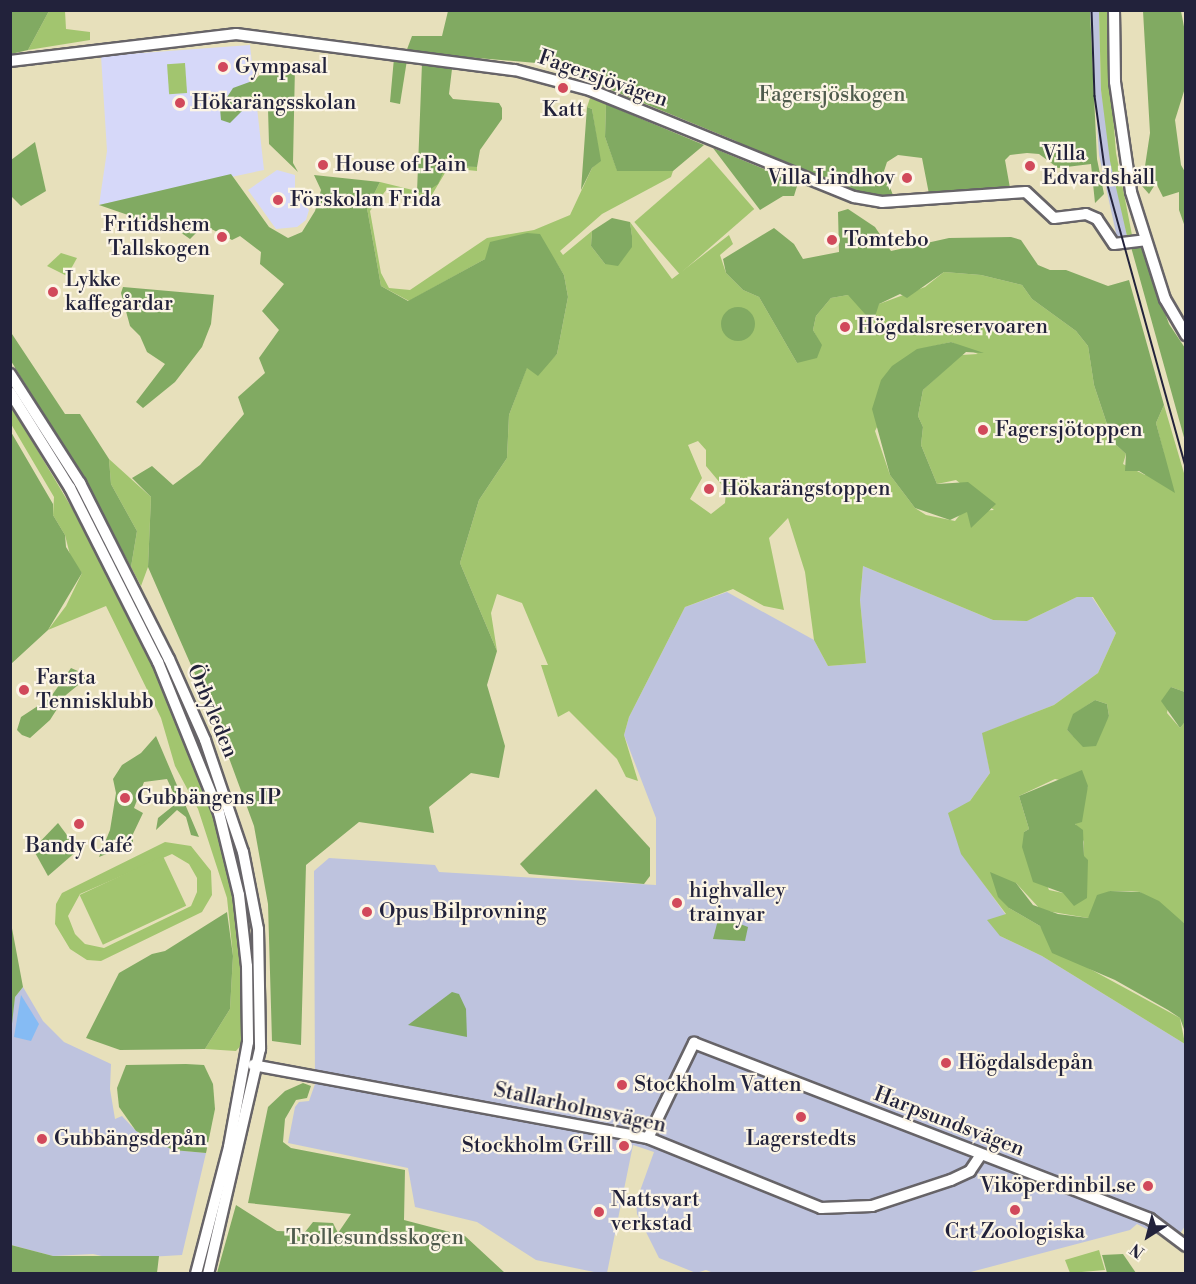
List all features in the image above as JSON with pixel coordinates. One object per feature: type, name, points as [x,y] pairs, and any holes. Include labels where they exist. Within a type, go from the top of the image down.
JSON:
[{"type":"street","points":[[1114,10],[1121,141],[1145,240],[1165,299],[1185,335]]},
{"type":"street","name":"Fagersjövägen","points":[[10,61],[236,34],[515,70],[590,90],[854,197],[882,202],[1026,192],[1054,218],[1086,214],[1097,219],[1114,244],[1145,240]]},
{"type":"street","name":"Örbyleden","points":[[10,374],[99,521],[169,659],[217,773],[243,852],[258,929],[262,1017],[258,1066],[208,1274]]},
{"type":"street","name":"Örbyleden","points":[[10,392],[70,488],[158,662],[219,813],[244,930],[249,1017],[245,1064],[229,1147],[196,1274]]},
{"type":"street","name":"Harpsundsvägen","points":[[648,1138],[694,1043],[980,1156],[1150,1219],[1185,1246]]},
{"type":"street","name":"Stallarholmsvägen","points":[[245,1064],[648,1138],[821,1208],[872,1206],[951,1180],[970,1171],[980,1156]]},
{"type":"shaded area","points":[[1090,11],[1099,11],[1101,90],[1127,236],[1117,238],[1099,155]]},
{"type":"shaded area","name":"Hökarängsskolan","points":[[250,45],[264,170],[99,205],[107,151],[101,56]]},
{"type":"shaded area","name":"Förskolan Frida","points":[[277,170],[295,175],[295,191],[309,210],[306,220],[297,227],[276,229],[248,190]]},
{"type":"shaded area","points":[[863,566],[993,620],[1027,621],[1077,597],[1092,597],[1116,633],[1098,673],[1054,705],[983,733],[990,773],[970,801],[962,854],[1006,915],[1000,936],[1042,956],[1185,1044],[1185,1226],[1174,1243],[1137,1224],[1130,1230],[967,1273],[716,1274],[706,1270],[696,1273],[659,1258],[637,1214],[636,1202],[654,1152],[633,1145],[607,1273],[599,1273],[536,1260],[477,1222],[415,1207],[408,1168],[288,1143],[295,1107],[299,1102],[309,1101],[315,1084],[314,871],[329,858],[435,865],[439,872],[656,885],[656,818],[624,735],[629,717],[685,607],[727,592],[814,640],[828,666],[866,663],[860,600]]},
{"type":"shaded area","points":[[23,987],[43,1021],[64,1042],[111,1064],[110,1089],[115,1119],[122,1116],[136,1131],[173,1150],[206,1153],[182,1255],[115,1259],[93,1254],[53,1256],[11,1245],[10,1033],[15,997]]},
{"type":"green space","points":[[10,11],[49,11],[28,50],[11,54]]},
{"type":"green space","points":[[49,11],[65,11],[66,29],[90,32],[90,40],[28,50]]},
{"type":"green space","name":"Fagersjöskogen","points":[[448,11],[1090,11],[1097,159],[1104,194],[1095,203],[1091,164],[1058,168],[1039,154],[1027,153],[1010,155],[1005,160],[1010,188],[929,194],[922,158],[898,155],[887,162],[884,171],[894,198],[869,196],[764,158],[736,141],[548,64],[406,52],[412,36],[442,36]]},
{"type":"green space","points":[[1099,11],[1111,11],[1111,88],[1116,153],[1132,235],[1127,236],[1110,161],[1101,90]]},
{"type":"green space","points":[[1143,11],[1181,11],[1185,32],[1185,88],[1175,120],[1181,165],[1185,172],[1185,227],[1179,210],[1179,192],[1163,197],[1156,183],[1149,194],[1142,186],[1150,133]]},
{"type":"green space","points":[[394,58],[407,60],[400,104],[390,102]]},
{"type":"green space","points":[[185,63],[187,93],[169,94],[167,64]]},
{"type":"green space","points":[[422,63],[452,69],[449,94],[453,99],[499,103],[502,108],[502,119],[480,150],[477,167],[446,166],[438,184],[425,193],[417,192]]},
{"type":"green space","points":[[276,64],[295,66],[293,163],[298,172],[269,144],[268,109],[257,96],[230,123],[221,120],[220,108],[233,88],[255,80],[266,68]]},
{"type":"green space","points":[[590,98],[606,104],[605,137],[617,170],[673,171],[671,177],[602,214],[560,251],[563,255],[592,231],[591,246],[605,264],[632,236],[630,222],[672,279],[729,235],[733,244],[720,255],[726,273],[743,290],[759,297],[797,363],[821,345],[813,330],[816,316],[831,298],[848,295],[879,304],[925,287],[944,272],[981,275],[1022,285],[1032,299],[1076,331],[1088,346],[1094,385],[1113,442],[1126,454],[1123,464],[1145,475],[1164,454],[1156,423],[1164,405],[1186,480],[1185,692],[1171,687],[1167,713],[1180,728],[1185,722],[1185,924],[1140,892],[1131,891],[1110,891],[1088,918],[1041,910],[1016,883],[1009,908],[1040,926],[1050,942],[1090,969],[1180,1018],[1185,1044],[1042,956],[1000,936],[987,920],[1006,914],[961,854],[948,813],[970,801],[990,773],[982,733],[1054,705],[1098,673],[1116,633],[1093,597],[1077,597],[1027,621],[993,620],[863,566],[860,600],[866,663],[828,666],[814,640],[805,572],[788,518],[769,538],[784,610],[764,606],[733,589],[685,607],[629,717],[624,735],[638,781],[626,777],[617,759],[569,711],[558,717],[541,665],[548,665],[522,603],[497,594],[491,613],[497,651],[460,563],[479,500],[507,458],[509,415],[527,367],[550,361],[557,354],[568,297],[564,275],[556,262],[485,259],[409,301],[381,286],[367,208],[380,182],[425,193],[445,166],[477,167],[477,171],[448,168],[427,203],[387,189],[370,211],[381,273],[389,288],[410,290],[487,238],[534,230],[570,215],[592,168],[600,161],[592,109],[587,107]],"holes":[[[951,342],[978,354],[961,355],[923,390],[918,416],[923,427],[921,445],[937,484],[956,480],[994,510],[962,512],[955,521],[926,515],[915,508],[890,475],[875,431],[917,350]],[[698,441],[706,450],[706,466],[726,490],[725,503],[711,514],[690,499],[702,478],[688,445]],[[1095,700],[1107,704],[1109,716],[1104,724],[1073,736],[1067,730],[1077,712]],[[1055,779],[1088,786],[1075,823],[1084,842],[1084,856],[1063,893],[1049,890],[1024,832],[1029,829],[1019,796]]]},
{"type":"green space","points":[[606,104],[704,145],[673,171],[617,171],[605,137]]},
{"type":"green space","points":[[587,107],[592,109],[601,161],[592,168],[581,190]]},
{"type":"green space","points":[[35,142],[46,191],[21,206],[11,196],[11,160]]},
{"type":"green space","points":[[713,148],[798,183],[794,196],[783,196],[760,210]]},
{"type":"green space","points":[[709,157],[754,209],[680,274],[634,222]]},
{"type":"green space","points":[[231,174],[269,227],[288,238],[302,232],[315,211],[321,190],[314,175],[380,182],[367,208],[381,286],[408,301],[485,259],[490,242],[527,233],[540,234],[564,275],[568,297],[557,354],[538,376],[527,368],[509,415],[507,458],[479,500],[460,563],[497,651],[487,685],[505,746],[499,778],[471,773],[429,807],[434,833],[359,822],[306,865],[301,1045],[272,1041],[268,904],[254,826],[215,720],[148,567],[151,497],[132,478],[152,466],[173,485],[200,465],[244,414],[238,397],[265,373],[259,358],[279,330],[262,311],[284,284],[260,264],[261,252],[240,236],[232,240],[204,225],[190,239],[163,220],[153,231],[128,215],[99,205]]},
{"type":"green space","points":[[848,209],[875,227],[891,251],[949,238],[1011,237],[1021,240],[1038,265],[1050,270],[1066,270],[1108,286],[1129,280],[1164,405],[1156,423],[1175,493],[1139,471],[1125,471],[1126,454],[1113,442],[1094,385],[1088,346],[1076,331],[1032,299],[1022,285],[981,275],[944,272],[907,298],[900,294],[879,304],[873,323],[848,295],[831,298],[816,316],[813,330],[822,345],[817,358],[797,363],[759,297],[743,290],[726,273],[723,259],[774,228],[794,244],[803,259],[839,252],[838,212]]},
{"type":"green space","points":[[612,218],[630,222],[632,236],[632,247],[618,266],[605,264],[591,246],[592,231]]},
{"type":"green space","points":[[1137,245],[1142,249],[1169,324],[1185,348],[1185,441],[1131,247]]},
{"type":"green space","points":[[61,253],[77,258],[67,276],[47,266]]},
{"type":"green space","points":[[123,287],[214,295],[211,324],[202,347],[175,382],[143,408],[136,402],[165,364],[147,352],[140,336],[130,326],[121,293]]},
{"type":"green space","points":[[738,307],[750,312],[755,324],[750,336],[738,341],[726,336],[721,324],[726,312]]},
{"type":"green space","points":[[10,331],[65,414],[80,414],[109,459],[111,484],[137,531],[131,567],[85,482],[11,361]]},
{"type":"green space","points":[[951,342],[984,353],[966,352],[923,390],[918,416],[923,427],[921,445],[937,484],[968,482],[996,504],[971,528],[967,512],[950,520],[915,508],[890,475],[872,409],[881,380],[892,366],[917,349]]},
{"type":"green space","points":[[10,404],[101,557],[148,653],[217,824],[234,891],[241,958],[243,1043],[236,1051],[205,1049],[230,1009],[233,956],[227,898],[198,809],[175,766],[161,718],[106,606],[48,630],[66,606],[82,573],[71,559],[65,535],[53,515],[54,497],[11,424]]},
{"type":"green space","points":[[11,432],[53,504],[53,515],[65,535],[66,547],[82,573],[48,630],[11,664]]},
{"type":"green space","points":[[109,459],[151,497],[148,567],[141,586],[131,567],[137,531],[111,484]]},
{"type":"green space","points":[[71,668],[89,676],[66,695],[50,720],[30,738],[22,735],[17,730],[21,717],[50,698]]},
{"type":"green space","points":[[1171,687],[1185,692],[1185,722],[1180,728],[1161,701]]},
{"type":"green space","points":[[1095,700],[1107,704],[1109,716],[1096,746],[1083,747],[1067,730],[1073,714]]},
{"type":"green space","points":[[156,736],[199,837],[191,835],[186,817],[177,810],[156,830],[158,818],[173,806],[174,794],[167,779],[144,782],[134,808],[143,813],[133,834],[133,843],[99,857],[110,830],[116,793],[113,779],[122,765],[141,753]]},
{"type":"green space","points":[[1082,770],[1088,786],[1082,822],[1075,824],[1083,830],[1084,856],[1088,860],[1087,898],[1074,906],[1063,893],[1033,882],[1022,847],[1024,832],[1029,829],[1019,796]]},
{"type":"green space","points":[[596,789],[650,848],[650,876],[644,884],[529,874],[520,864]]},
{"type":"green space","points":[[58,823],[78,850],[48,876],[33,849]]},
{"type":"green space","points":[[165,842],[191,846],[211,871],[212,895],[202,912],[101,961],[87,960],[70,949],[55,924],[56,904],[62,893]],"holes":[[[172,854],[189,864],[197,878],[197,892],[191,906],[104,948],[85,944],[75,934],[68,916],[80,894]]]},
{"type":"green space","points":[[163,856],[186,906],[103,945],[80,895]]},
{"type":"green space","points":[[990,872],[1016,883],[1033,905],[1058,914],[1088,918],[1097,895],[1110,891],[1140,892],[1159,901],[1185,924],[1185,1032],[1180,1018],[1168,1010],[1115,980],[1052,953],[1040,926],[1009,908],[998,897]]},
{"type":"green space","points":[[227,912],[233,956],[230,1009],[205,1049],[120,1050],[86,1038],[119,973],[152,954],[165,951]]},
{"type":"green space","points":[[719,916],[748,927],[745,941],[713,939]]},
{"type":"green space","points":[[11,923],[23,987],[15,997],[11,1033]]},
{"type":"green space","points":[[452,992],[459,994],[466,1009],[467,1037],[408,1025]]},
{"type":"green space","points":[[126,1065],[204,1065],[213,1084],[215,1109],[206,1153],[173,1150],[136,1131],[119,1107],[117,1088]]},
{"type":"green space","name":"Trollesundsskogen","points":[[303,1083],[311,1086],[307,1098],[296,1100],[285,1119],[283,1142],[291,1148],[405,1170],[404,1220],[465,1236],[505,1273],[217,1273],[236,1205],[277,1231],[305,1232],[313,1222],[333,1223],[338,1233],[351,1214],[248,1203],[268,1107],[285,1091]]},
{"type":"green space","points":[[11,1245],[53,1256],[159,1256],[157,1273],[11,1273]]},
{"type":"green space","points":[[1099,1250],[1105,1270],[1070,1273],[1065,1260]]},
{"type":"green space","points":[[1123,1254],[1136,1273],[1107,1273],[1102,1255]]},
{"type":"water","points":[[21,995],[39,1024],[31,1041],[14,1037]]},
{"type":"railway","points":[[1092,10],[1095,96],[1107,182],[1186,466]]},
{"type":"place","name":"Gympasal","points":[[223,67]]},
{"type":"place","name":"Katt","points":[[563,88]]},
{"type":"place","name":"Hökarängsskolan","points":[[180,103]]},
{"type":"place","name":"House of Pain","points":[[323,165]]},
{"type":"place","name":"Villa Edvardshäll","points":[[1030,166]]},
{"type":"place","name":"Villa Lindhov","points":[[907,178]]},
{"type":"place","name":"Förskolan Frida","points":[[278,200]]},
{"type":"place","name":"Fritidshem Tallskogen","points":[[222,237]]},
{"type":"place","name":"Tomtebo","points":[[832,240]]},
{"type":"place","name":"Lykke kaffegårdar","points":[[53,292]]},
{"type":"place","name":"Högdalsreservoaren","points":[[845,327]]},
{"type":"place","name":"Fagersjötoppen","points":[[983,430]]},
{"type":"place","name":"Hökarängstoppen","points":[[709,489]]},
{"type":"place","name":"Farsta Tennisklubb","points":[[24,690]]},
{"type":"place","name":"Gubbängens IP","points":[[125,798]]},
{"type":"place","name":"Bandy Café","points":[[79,824]]},
{"type":"place","name":"highvalley trainyar","points":[[677,903]]},
{"type":"place","name":"Opus Bilprovning","points":[[367,912]]},
{"type":"place","name":"Högdalsdepån","points":[[946,1063]]},
{"type":"place","name":"Stockholm Vatten","points":[[622,1085]]},
{"type":"place","name":"Lagerstedts","points":[[801,1117]]},
{"type":"place","name":"Gubbängsdepån","points":[[42,1139]]},
{"type":"place","name":"Stockholm Grill","points":[[624,1146]]},
{"type":"place","name":"Viköperdinbil.se","points":[[1148,1186]]},
{"type":"place","name":"Crt Zoologiska","points":[[1015,1210]]},
{"type":"place","name":"Nattsvart verkstad","points":[[599,1212]]}]
